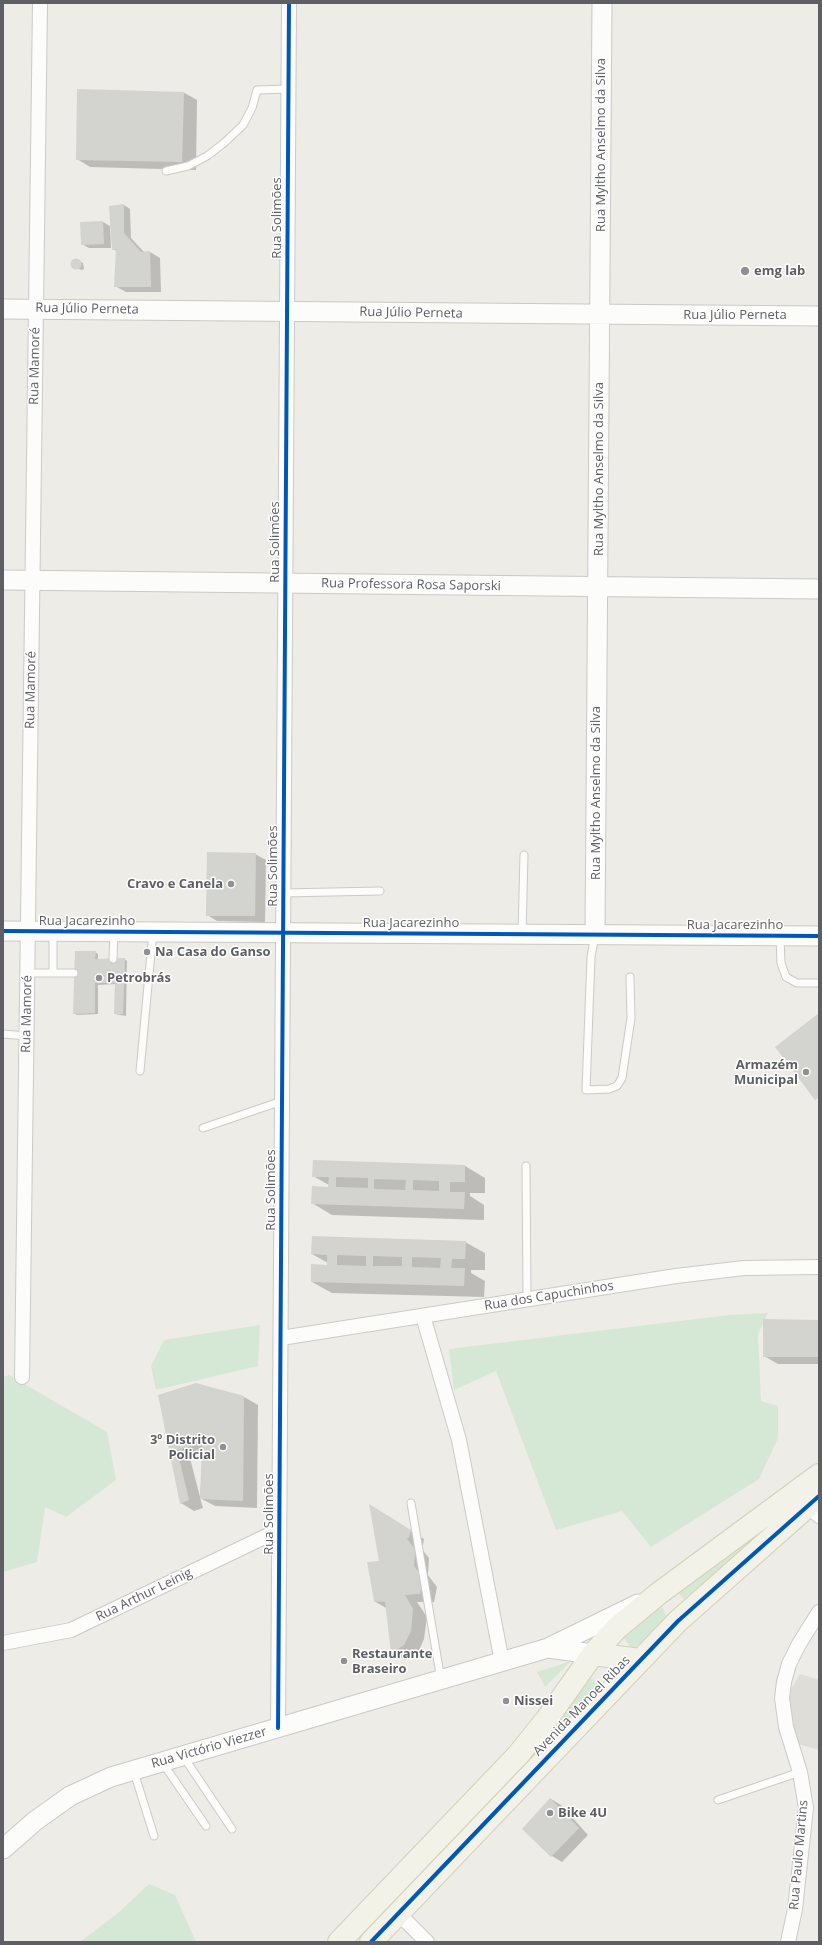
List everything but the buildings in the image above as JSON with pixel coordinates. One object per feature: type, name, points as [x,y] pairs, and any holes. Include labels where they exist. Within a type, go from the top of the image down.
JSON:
[{"type":"main road","name":"Avenida Manoel Ribas","points":[[339,1942],[518,1755],[593,1654],[617,1628],[658,1594],[819,1475]]},
{"type":"main road","name":"Avenida Manoel Ribas","points":[[370,1942],[678,1620],[815,1506]]},
{"type":"main road","points":[[658,1594],[665,1600],[678,1620]]},
{"type":"main road","points":[[593,1654],[640,1660]]},
{"type":"street","name":"Rua Mamoré","points":[[22,1377],[40,3]]},
{"type":"street","name":"Rua Solimões","points":[[278,1728],[288,3]]},
{"type":"street","name":"Rua Myltho Anselmo da Silva","points":[[595,934],[602,3]]},
{"type":"street","name":"Rua Júlio Perneta","points":[[3,309],[819,316]]},
{"type":"street","name":"Rua Professora Rosa Saporski","points":[[3,580],[819,589]]},
{"type":"street","name":"Rua Jacarezinho","points":[[3,931],[819,936]]},
{"type":"street","name":"Rua dos Capuchinhos","points":[[281,1338],[707,1272],[768,1267],[819,1267]]},
{"type":"street","points":[[423,1316],[459,1440],[502,1662]]},
{"type":"street","name":"Rua Arthur Leinig","points":[[3,1643],[71,1630],[279,1530]]},
{"type":"street","name":"Rua Victório Viezzer","points":[[3,1849],[35,1821],[70,1796],[89,1786],[162,1761],[548,1648],[658,1594]]},
{"type":"street","name":"Rua Paulo Martins","points":[[788,1942],[795,1909],[806,1808],[800,1772],[783,1712],[784,1682],[789,1664],[799,1644],[819,1612]]},
{"type":"street","name":"Rua Victório Viezzer","points":[[548,1648],[593,1654]]},
{"type":"street","points":[[398,1913],[427,1942]]},
{"type":"lane","points":[[166,171],[188,166],[207,156],[224,143],[243,125],[252,108],[257,90],[288,89]]},
{"type":"lane","points":[[522,934],[524,855]]},
{"type":"lane","points":[[283,894],[380,891]]},
{"type":"lane","points":[[53,931],[53,973]]},
{"type":"lane","points":[[113,958],[114,932]]},
{"type":"lane","points":[[140,1071],[153,932]]},
{"type":"lane","points":[[595,934],[591,957],[586,1090],[609,1089],[617,1086],[622,1078],[631,1018],[630,977]]},
{"type":"lane","points":[[780,936],[780,964],[786,977],[797,982],[819,983]]},
{"type":"lane","points":[[28,973],[74,973]]},
{"type":"lane","points":[[3,1034],[27,1036]]},
{"type":"lane","points":[[203,1128],[282,1101]]},
{"type":"lane","points":[[526,1166],[527,1300]]},
{"type":"lane","points":[[411,1503],[441,1680]]},
{"type":"lane","points":[[183,1756],[232,1829]]},
{"type":"lane","points":[[162,1761],[206,1826]]},
{"type":"lane","points":[[134,1770],[154,1836]]},
{"type":"lane","points":[[718,1800],[800,1772]]},
{"type":"shaded area","points":[[800,1674],[819,1680],[819,1750],[798,1744],[794,1735],[788,1694]]},
{"type":"green space","points":[[768,1313],[758,1334],[761,1401],[778,1406],[778,1438],[759,1479],[651,1547],[622,1511],[556,1530],[496,1371],[454,1390],[449,1349],[729,1315]]},
{"type":"green space","points":[[260,1325],[258,1366],[156,1390],[151,1366],[164,1340]]},
{"type":"green space","points":[[9,1375],[107,1432],[116,1480],[66,1517],[45,1507],[37,1562],[3,1572],[3,1377]]},
{"type":"green space","points":[[819,1491],[684,1599],[676,1590]]},
{"type":"green space","points":[[660,1606],[664,1610],[666,1618],[639,1648],[630,1647],[624,1638],[625,1632]]},
{"type":"green space","points":[[571,1661],[545,1687],[537,1672]]},
{"type":"green space","points":[[593,1679],[599,1686],[596,1693],[543,1749],[538,1750],[536,1748],[586,1680]]},
{"type":"green space","points":[[523,1761],[528,1761],[528,1765],[413,1885],[410,1880]]},
{"type":"green space","points":[[149,1884],[175,1895],[196,1942],[80,1942],[119,1912]]},
{"type":"cycle path","points":[[278,1728],[289,3]]},
{"type":"cycle path","points":[[3,931],[819,936]]},
{"type":"cycle path","points":[[371,1942],[678,1621],[819,1496]]},
{"type":"place","name":"emg lab","points":[[745,271]]},
{"type":"place","name":"Cravo e Canela","points":[[231,884]]},
{"type":"place","name":"Na Casa do Ganso","points":[[147,952]]},
{"type":"place","name":"Petrobrás","points":[[99,978]]},
{"type":"place","name":"Armazém Municipal","points":[[806,1072]]},
{"type":"place","name":"3º Distrito Policial","points":[[223,1447]]},
{"type":"place","name":"Restaurante Braseiro","points":[[344,1661]]},
{"type":"place","name":"Nissei","points":[[506,1701]]},
{"type":"place","name":"Bike 4U","points":[[550,1813]]}]
